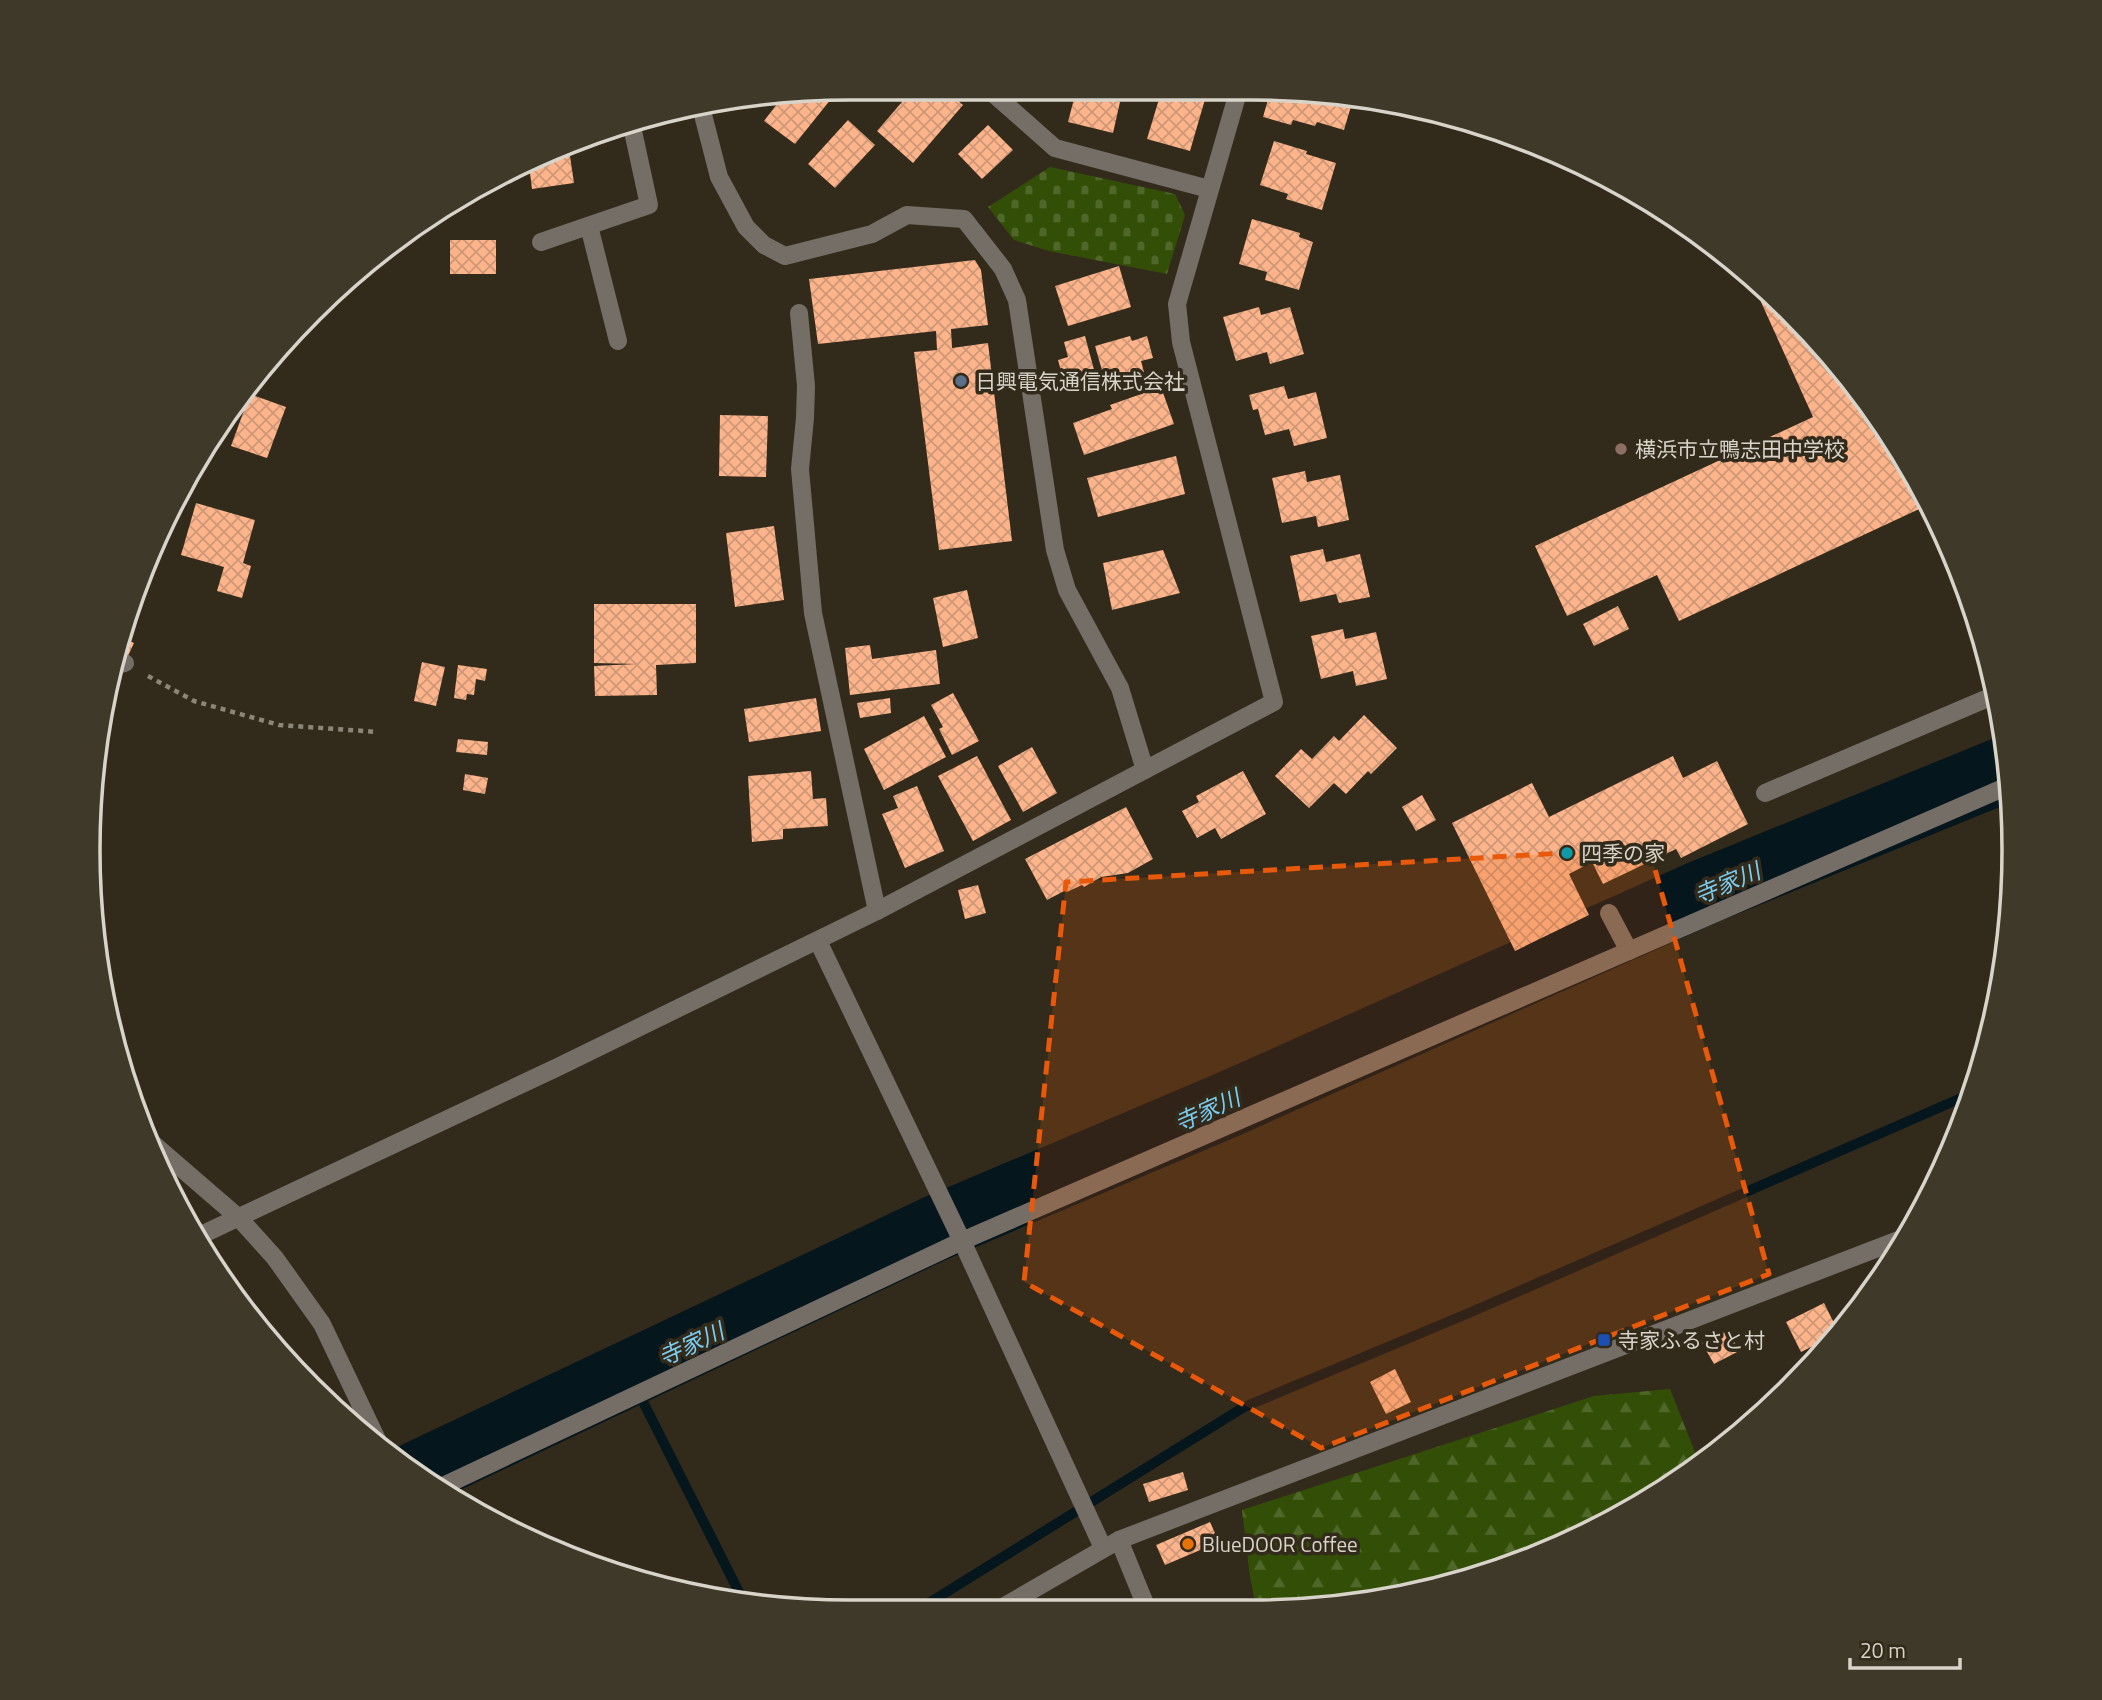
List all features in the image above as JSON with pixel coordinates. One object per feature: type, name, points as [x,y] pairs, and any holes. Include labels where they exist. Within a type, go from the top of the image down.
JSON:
[{"type":"street","points":[[1001,100],[1055,148],[1209,189]]},
{"type":"street","points":[[206,1234],[818,941],[1274,702],[1181,342],[1177,304],[1236,100]]},
{"type":"street","points":[[703,114],[719,177],[746,227],[764,245],[785,256],[872,234],[907,215],[964,219],[1003,269],[1017,300],[1059,563],[1067,590],[1120,688],[1145,770]]},
{"type":"street","points":[[541,242],[649,205],[633,132]]},
{"type":"street","points":[[589,226],[618,341]]},
{"type":"street","points":[[799,313],[806,386],[800,469],[813,613],[877,911]]},
{"type":"street","points":[[1765,793],[1987,699]]},
{"type":"street","points":[[448,1484],[962,1241],[1626,945],[2000,789]]},
{"type":"street","points":[[1612,918],[1626,945]]},
{"type":"street","points":[[818,941],[962,1241],[1111,1544],[1142,1600]]},
{"type":"street","points":[[164,1154],[239,1218],[275,1258],[322,1324],[371,1427]]},
{"type":"street","points":[[1015,1600],[1111,1544],[1891,1243]]},
{"type":"path","points":[[123,665],[194,701],[279,725],[378,732]]},
{"type":"highlighted area","points":[[1649,848],[1769,1274],[1321,1448],[1024,1282],[1066,882]]},
{"type":"green space","points":[[1050,167],[1175,194],[1185,215],[1167,274],[1049,251],[1014,240],[988,207]]},
{"type":"green space","points":[[1670,1389],[1696,1455],[1627,1500],[1584,1523],[1493,1560],[1398,1586],[1301,1599],[1255,1600],[1242,1510],[1594,1396]]},
{"type":"building","points":[[830,100],[795,144],[764,121],[777,103]]},
{"type":"building","points":[[904,100],[957,100],[963,105],[913,163],[877,131]]},
{"type":"building","points":[[1074,100],[1120,102],[1113,133],[1068,122]]},
{"type":"building","points":[[1159,100],[1205,100],[1190,151],[1147,139]]},
{"type":"building","points":[[1268,100],[1351,106],[1344,130],[1317,122],[1315,126],[1293,120],[1291,125],[1263,117]]},
{"type":"building","points":[[848,120],[875,145],[835,188],[808,164]]},
{"type":"building","points":[[988,125],[1013,150],[982,179],[958,154]]},
{"type":"building","points":[[1274,141],[1336,163],[1322,210],[1286,199],[1288,194],[1260,185]]},
{"type":"building","points":[[570,156],[574,183],[532,189],[530,172]]},
{"type":"building","points":[[1252,219],[1300,233],[1299,237],[1313,242],[1299,290],[1265,280],[1267,272],[1239,264]]},
{"type":"building","points":[[450,240],[496,240],[496,274],[450,274]]},
{"type":"building","points":[[975,260],[981,270],[988,325],[951,329],[952,348],[988,343],[1012,541],[939,550],[914,352],[937,350],[936,331],[818,344],[809,279]]},
{"type":"building","points":[[1119,266],[1131,307],[1068,326],[1055,286]]},
{"type":"building","points":[[1759,297],[1783,319],[1847,393],[1876,433],[1920,509],[1679,621],[1657,575],[1567,616],[1535,546],[1813,417]]},
{"type":"building","points":[[1259,307],[1261,315],[1290,307],[1304,354],[1270,364],[1267,352],[1236,361],[1223,317]]},
{"type":"building","points":[[1085,336],[1097,381],[1066,389],[1058,360],[1068,357],[1064,342]]},
{"type":"building","points":[[1130,336],[1132,341],[1147,336],[1153,358],[1141,361],[1144,372],[1106,384],[1095,346]]},
{"type":"building","points":[[1284,386],[1288,399],[1316,392],[1327,438],[1294,446],[1289,429],[1265,435],[1258,409],[1253,410],[1249,395]]},
{"type":"building","points":[[1161,387],[1174,424],[1084,455],[1073,423],[1112,409],[1110,405]]},
{"type":"building","points":[[253,395],[286,407],[267,458],[231,446],[246,406]]},
{"type":"building","points":[[720,415],[768,416],[766,477],[719,476]]},
{"type":"building","points":[[1176,456],[1185,494],[1098,517],[1087,478]]},
{"type":"building","points":[[1305,471],[1307,482],[1340,475],[1349,520],[1318,527],[1316,516],[1282,523],[1272,478]]},
{"type":"building","points":[[196,503],[255,520],[243,563],[251,566],[242,598],[217,591],[224,567],[181,555]]},
{"type":"building","points":[[774,526],[784,600],[735,607],[726,533]]},
{"type":"building","points":[[1323,549],[1326,562],[1360,554],[1370,597],[1339,603],[1336,594],[1300,602],[1290,556]]},
{"type":"building","points":[[1163,550],[1180,593],[1112,610],[1103,563]]},
{"type":"building","points":[[967,590],[978,638],[943,647],[933,598]]},
{"type":"building","points":[[594,604],[696,604],[696,663],[656,665],[657,695],[595,696],[594,666],[637,664],[594,663]]},
{"type":"building","points":[[1618,606],[1629,629],[1594,646],[1583,624]]},
{"type":"building","points":[[1343,629],[1345,639],[1376,632],[1387,679],[1356,686],[1353,671],[1321,679],[1311,636]]},
{"type":"building","points":[[130,641],[134,643],[127,658],[125,657]]},
{"type":"building","points":[[870,645],[872,659],[936,650],[940,684],[850,695],[845,648]]},
{"type":"building","points":[[422,662],[445,667],[436,706],[414,701]]},
{"type":"building","points":[[458,665],[487,669],[485,681],[476,679],[474,695],[467,694],[466,700],[454,698]]},
{"type":"building","points":[[953,693],[979,741],[952,755],[939,729],[943,727],[931,705]]},
{"type":"building","points":[[816,698],[821,731],[749,742],[744,709]]},
{"type":"building","points":[[890,698],[891,713],[860,718],[857,703]]},
{"type":"building","points":[[1364,715],[1397,748],[1371,774],[1368,771],[1346,794],[1334,783],[1309,808],[1275,776],[1301,749],[1312,759],[1334,736],[1339,741]]},
{"type":"building","points":[[924,716],[946,757],[884,790],[864,749]]},
{"type":"building","points":[[458,739],[488,742],[487,755],[456,752]]},
{"type":"building","points":[[1032,747],[1057,793],[1023,812],[998,766]]},
{"type":"building","points":[[977,756],[1011,820],[973,841],[938,776]]},
{"type":"building","name":"四季の家","points":[[1673,756],[1683,778],[1717,761],[1748,824],[1681,858],[1676,849],[1603,884],[1592,862],[1569,874],[1589,915],[1515,951],[1452,823],[1532,783],[1549,817]]},
{"type":"building","points":[[811,771],[813,799],[826,798],[828,826],[783,829],[783,839],[752,842],[748,776]]},
{"type":"building","points":[[1243,771],[1266,814],[1221,839],[1215,828],[1197,838],[1182,811],[1199,802],[1196,796]]},
{"type":"building","points":[[465,774],[488,778],[485,794],[463,790]]},
{"type":"building","points":[[917,786],[944,851],[905,868],[882,814],[898,808],[893,796]]},
{"type":"building","points":[[1422,795],[1436,820],[1416,831],[1402,807]]},
{"type":"building","points":[[1126,807],[1153,859],[1128,873],[1101,877],[1084,887],[1082,885],[1067,892],[1066,890],[1047,900],[1025,859]]},
{"type":"building","points":[[978,885],[986,913],[965,919],[958,890]]},
{"type":"building","points":[[1824,1303],[1834,1323],[1817,1344],[1801,1352],[1786,1322]]},
{"type":"building","points":[[1729,1330],[1739,1351],[1714,1364],[1702,1343]]},
{"type":"building","points":[[1395,1369],[1411,1402],[1386,1414],[1370,1382]]},
{"type":"building","points":[[1183,1472],[1188,1490],[1149,1502],[1143,1484]]},
{"type":"building","points":[[1210,1522],[1219,1542],[1165,1565],[1156,1545]]},
{"type":"waterway","name":"寺家川","points":[[427,1469],[934,1229],[1229,1104],[1704,892],[1998,772]]},
{"type":"waterway","points":[[934,1600],[1244,1407],[1469,1313],[1959,1099]]},
{"type":"waterway","points":[[629,1374],[739,1592]]},
{"type":"place","name":"日興電気通信株式会社","points":[[961,381]]},
{"type":"place","name":"横浜市立鴨志田中学校","points":[[1621,449]]},
{"type":"place","name":"四季の家","points":[[1567,853]]},
{"type":"place","name":"寺家ふるさと村","points":[[1604,1340]]},
{"type":"place","name":"BlueDOOR Coffee","points":[[1188,1544]]}]
